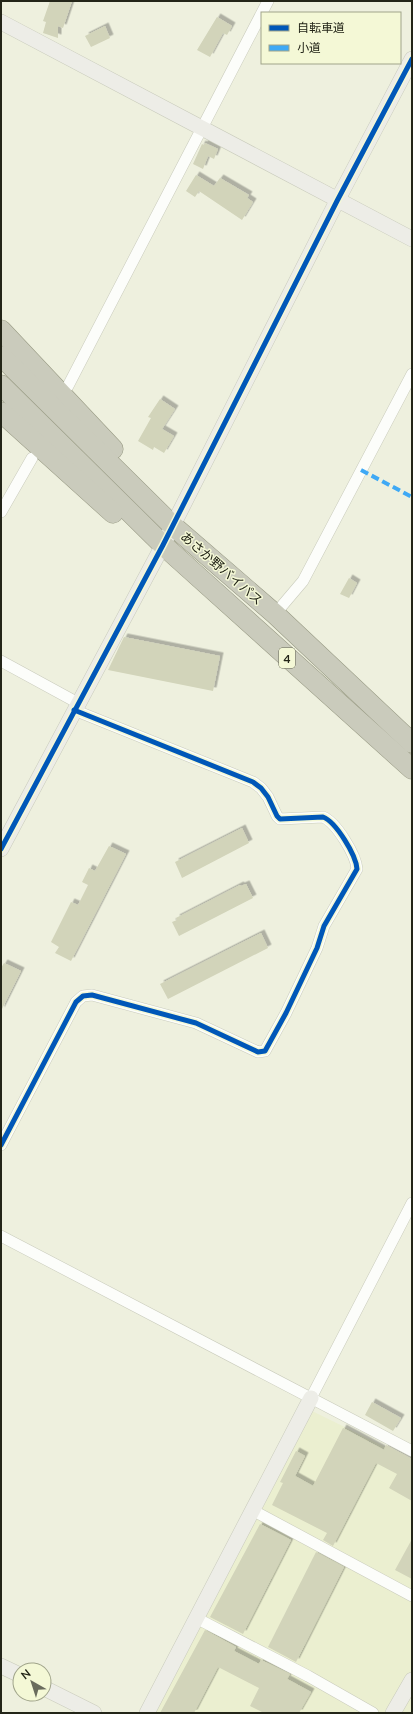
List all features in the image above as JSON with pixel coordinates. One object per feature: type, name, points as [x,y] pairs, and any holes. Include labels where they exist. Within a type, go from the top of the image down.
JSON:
[{"type":"highway","points":[[1,330],[67,392]]},
{"type":"highway","name":"あさか野バイパス","points":[[1,356],[172,525],[275,614],[412,743]]},
{"type":"highway","name":"あさか野バイパス","points":[[1,385],[163,545],[412,769]]},
{"type":"highway","name":"4","points":[[67,392],[150,489],[172,525]]},
{"type":"highway","points":[[1,412],[136,534],[163,545]]},
{"type":"street","points":[[262,12],[268,1]]},
{"type":"street","points":[[67,392],[261,14]]},
{"type":"street","points":[[1,22],[202,127],[337,201],[412,239]]},
{"type":"street","points":[[1,849],[163,545],[337,201],[412,59]]},
{"type":"street","points":[[275,614],[303,581],[412,374]]},
{"type":"street","points":[[1,512],[32,458]]},
{"type":"street","points":[[1,661],[76,707],[253,782],[263,790],[280,819],[323,818],[328,820],[339,830],[356,862],[357,869],[324,926],[317,948],[286,1013],[264,1051],[258,1052],[196,1024],[92,995],[84,996],[76,1002],[1,1145]]},
{"type":"street","points":[[148,1713],[196,1618],[254,1511],[412,1203]]},
{"type":"street","points":[[1,1236],[412,1452]]},
{"type":"street","points":[[254,1511],[412,1596]]},
{"type":"street","points":[[196,1618],[308,1676],[373,1713]]},
{"type":"street","points":[[1,1666],[12,1671]]},
{"type":"street","points":[[393,1713],[412,1680]]},
{"type":"street","points":[[52,1692],[94,1713]]},
{"type":"shaded area","points":[[310,1410],[412,1460],[412,1713],[155,1713]]},
{"type":"building","points":[[50,1],[72,1],[63,28],[58,26],[58,38],[43,33],[46,22],[43,21]]},
{"type":"building","points":[[217,17],[232,26],[227,35],[223,33],[210,57],[197,50]]},
{"type":"building","points":[[105,26],[110,38],[91,47],[85,36]]},
{"type":"building","points":[[205,143],[218,149],[214,159],[208,156],[203,169],[193,164],[202,144],[204,145]]},
{"type":"building","points":[[196,175],[214,186],[220,178],[249,195],[247,198],[253,202],[242,220],[199,191],[195,197],[186,191]]},
{"type":"building","points":[[160,399],[175,409],[162,429],[174,436],[164,453],[154,447],[153,450],[138,441],[151,418],[148,417]]},
{"type":"building","points":[[349,578],[357,583],[349,598],[340,594]]},
{"type":"building","points":[[124,637],[220,656],[213,691],[108,670]]},
{"type":"building","points":[[242,828],[249,843],[182,878],[175,862]]},
{"type":"building","points":[[109,846],[126,854],[71,961],[55,953],[59,947],[51,942],[71,902],[78,905],[88,885],[82,882],[89,868],[95,871]]},
{"type":"building","points":[[246,884],[253,898],[179,936],[172,922],[177,920],[176,918],[240,885]]},
{"type":"building","points":[[261,933],[268,948],[168,999],[160,984]]},
{"type":"building","points":[[4,963],[21,971],[1,1011],[1,968]]},
{"type":"building","points":[[372,1402],[401,1418],[393,1431],[365,1415]]},
{"type":"building","points":[[343,1428],[384,1450],[386,1445],[412,1459],[412,1501],[389,1488],[397,1474],[376,1463],[333,1546],[323,1540],[327,1533],[272,1505],[283,1483],[280,1482],[296,1451],[305,1456],[295,1476],[313,1486]]},
{"type":"building","points":[[260,1524],[291,1540],[243,1634],[210,1617]]},
{"type":"building","points":[[412,1539],[412,1579],[395,1570]]},
{"type":"building","points":[[316,1552],[344,1567],[296,1662],[268,1647]]},
{"type":"building","points":[[205,1630],[236,1647],[234,1651],[259,1664],[261,1660],[290,1674],[287,1679],[311,1692],[299,1713],[264,1713],[250,1706],[259,1688],[218,1667],[194,1713],[160,1713]]},
{"type":"marked path","points":[[361,470],[412,497]]},
{"type":"cycle path","points":[[1,849],[163,545],[337,201],[412,59]]},
{"type":"cycle path","points":[[1,1145],[76,1002],[83,996],[92,995],[196,1023],[258,1052],[265,1051],[286,1013],[317,948],[324,926],[357,869],[353,856],[339,832],[334,825],[323,817],[280,819],[268,797],[261,788],[253,782],[74,710]]}]
